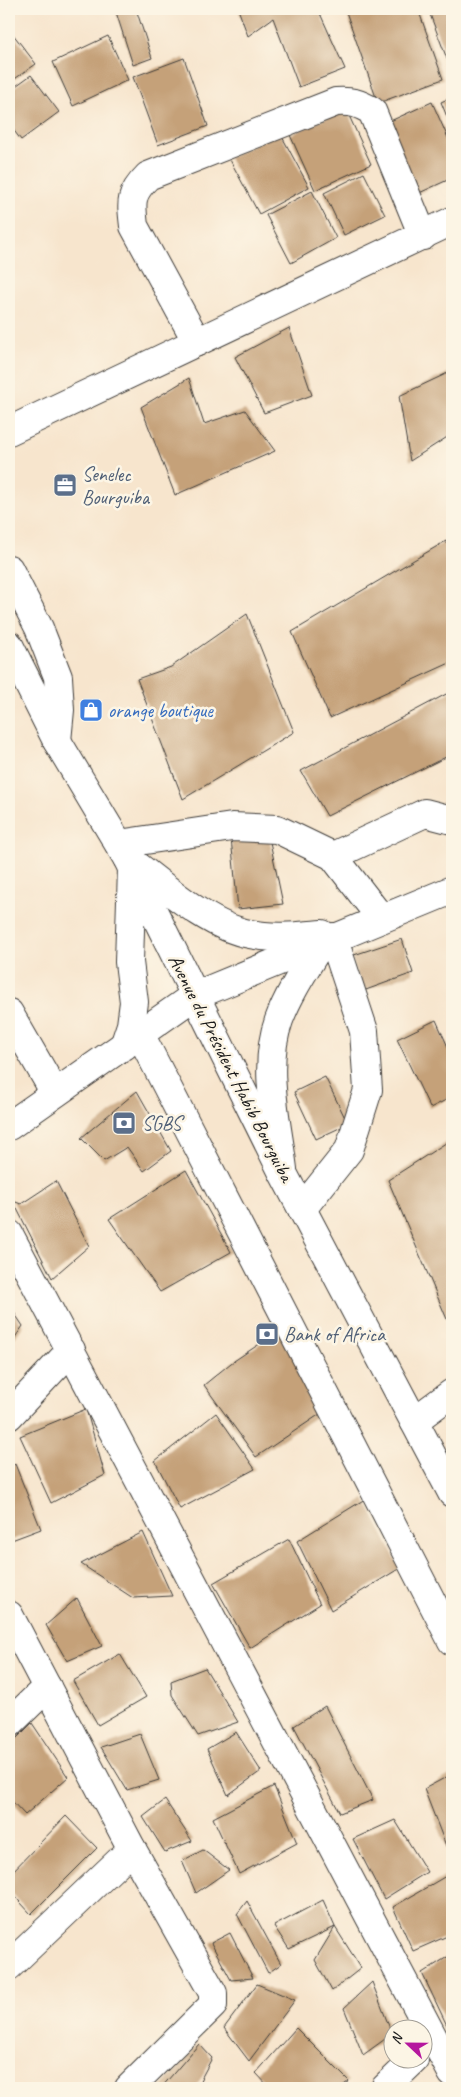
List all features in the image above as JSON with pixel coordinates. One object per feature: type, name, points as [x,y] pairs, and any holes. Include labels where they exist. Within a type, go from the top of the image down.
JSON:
[{"type":"street","points":[[197,342],[134,226],[132,207],[135,190],[148,176],[336,102],[350,101],[361,104],[372,111],[422,236]]},
{"type":"street","points":[[9,431],[452,221]]},
{"type":"street","points":[[9,569],[39,628],[58,677],[60,710],[56,740]]},
{"type":"street","name":"Avenue du Président Habib Bourguiba","points":[[9,645],[56,740],[126,857],[284,1175],[452,1493]]},
{"type":"street","points":[[333,856],[425,813],[452,820]]},
{"type":"street","points":[[126,857],[232,827],[278,829],[333,856],[381,918]]},
{"type":"street","points":[[126,857],[220,924],[249,934],[273,937],[334,937]]},
{"type":"street","points":[[126,857],[129,962],[134,1002],[131,1025],[132,1040],[452,1641]]},
{"type":"street","points":[[9,1126],[194,996],[452,890]]},
{"type":"street","points":[[284,1175],[271,1082],[272,1052],[278,1021],[296,985],[334,937]]},
{"type":"street","points":[[302,1209],[349,1150],[368,1090],[364,1031],[334,937]]},
{"type":"street","points":[[9,1013],[55,1093]]},
{"type":"street","points":[[9,1234],[71,1350],[416,2020]]},
{"type":"street","points":[[9,1416],[71,1350]]},
{"type":"street","points":[[414,1421],[452,1393]]},
{"type":"street","points":[[9,1616],[132,1849],[212,1993],[212,2005],[131,2088]]},
{"type":"street","points":[[9,1724],[48,1687]]},
{"type":"street","points":[[9,1966],[132,1849]]},
{"type":"street","points":[[434,2051],[452,2072]]},
{"type":"street","points":[[385,2088],[404,2070]]},
{"type":"building","points":[[115,9],[136,9],[152,58],[133,65]]},
{"type":"building","points":[[238,9],[318,9],[345,69],[299,87],[273,18],[248,36]]},
{"type":"building","points":[[345,9],[418,9],[443,79],[378,103]]},
{"type":"building","points":[[428,9],[452,9],[452,72]]},
{"type":"building","points":[[9,29],[36,64],[9,83]]},
{"type":"building","points":[[108,36],[128,80],[73,106],[53,62]]},
{"type":"building","points":[[184,58],[208,126],[158,145],[133,77]]},
{"type":"building","points":[[31,75],[59,112],[21,140],[9,124],[9,91]]},
{"type":"building","points":[[452,97],[452,129],[441,102]]},
{"type":"building","points":[[432,102],[452,147],[452,178],[417,194],[386,123]]},
{"type":"building","points":[[346,109],[371,164],[315,190],[290,135]]},
{"type":"building","points":[[279,131],[309,187],[259,214],[229,158]]},
{"type":"building","points":[[364,173],[385,215],[344,235],[324,193]]},
{"type":"building","points":[[312,191],[336,238],[291,263],[266,215]]},
{"type":"building","points":[[289,328],[312,395],[264,413],[235,357]]},
{"type":"building","points":[[452,371],[452,434],[410,461],[399,396]]},
{"type":"building","points":[[189,378],[204,424],[245,410],[275,451],[175,495],[141,407]]},
{"type":"building","points":[[446,541],[452,555],[452,662],[330,718],[292,632]]},
{"type":"building","points":[[247,614],[294,732],[183,799],[137,679],[171,667]]},
{"type":"building","points":[[452,691],[452,754],[327,816],[301,771]]},
{"type":"building","points":[[269,837],[283,904],[238,909],[231,838]]},
{"type":"building","points":[[402,939],[413,973],[363,991],[351,956]]},
{"type":"building","points":[[436,1020],[452,1056],[452,1097],[430,1108],[397,1039]]},
{"type":"building","points":[[325,1077],[348,1124],[316,1139],[294,1092]]},
{"type":"building","points":[[137,1091],[171,1151],[144,1171],[127,1147],[104,1161],[81,1138]]},
{"type":"building","points":[[452,1139],[452,1331],[388,1180]]},
{"type":"building","points":[[186,1170],[231,1252],[160,1292],[109,1219]]},
{"type":"building","points":[[56,1181],[89,1246],[52,1278],[13,1201],[21,1204]]},
{"type":"building","points":[[9,1305],[23,1326],[9,1346]]},
{"type":"building","points":[[285,1327],[326,1410],[256,1457],[204,1385],[231,1363]]},
{"type":"building","points":[[86,1409],[105,1475],[51,1503],[20,1436]]},
{"type":"building","points":[[216,1413],[255,1469],[180,1509],[155,1461]]},
{"type":"building","points":[[15,1464],[41,1529],[9,1541],[9,1469]]},
{"type":"building","points":[[365,1499],[400,1568],[331,1610],[297,1541]]},
{"type":"building","points":[[143,1532],[172,1596],[133,1598],[81,1564]]},
{"type":"building","points":[[289,1539],[320,1604],[250,1648],[213,1583]]},
{"type":"building","points":[[77,1598],[102,1646],[67,1661],[46,1625]]},
{"type":"building","points":[[120,1654],[146,1697],[98,1725],[73,1681]]},
{"type":"building","points":[[205,1668],[238,1722],[198,1736],[172,1695],[171,1681]]},
{"type":"building","points":[[325,1706],[373,1800],[340,1813],[294,1726]]},
{"type":"building","points":[[32,1723],[68,1777],[25,1815],[9,1798],[9,1746]]},
{"type":"building","points":[[236,1732],[261,1771],[228,1795],[207,1749]]},
{"type":"building","points":[[140,1734],[159,1780],[127,1790],[101,1747]]},
{"type":"building","points":[[452,1774],[452,1848],[448,1851],[424,1789]]},
{"type":"building","points":[[274,1786],[297,1843],[239,1874],[213,1818]]},
{"type":"building","points":[[165,1800],[192,1841],[165,1852],[143,1817]]},
{"type":"building","points":[[66,1816],[97,1848],[31,1914],[9,1890],[9,1875]]},
{"type":"building","points":[[395,1820],[427,1872],[384,1899],[353,1839]]},
{"type":"building","points":[[203,1850],[229,1870],[196,1893],[182,1861]]},
{"type":"building","points":[[446,1876],[452,1888],[452,1934],[413,1951],[393,1907]]},
{"type":"building","points":[[323,1900],[335,1927],[289,1949],[274,1926]]},
{"type":"building","points":[[247,1901],[281,1964],[268,1973],[237,1914]]},
{"type":"building","points":[[335,1927],[361,1968],[332,1991],[315,1960]]},
{"type":"building","points":[[230,1933],[253,1978],[231,1980],[211,1943]]},
{"type":"building","points":[[452,1954],[452,2036],[422,1973]]},
{"type":"building","points":[[372,1982],[387,2020],[384,2020],[384,2040],[363,2055],[344,2008]]},
{"type":"building","points":[[257,1984],[295,2000],[249,2061],[224,2028]]},
{"type":"building","points":[[296,2028],[349,2081],[340,2088],[270,2088],[256,2073]]},
{"type":"building","points":[[199,2044],[212,2058],[196,2088],[161,2088]]},
{"type":"place","name":"Senelec Bourguiba","points":[[65,485]]},
{"type":"place","name":"orange boutique","points":[[91,710]]},
{"type":"place","name":"SGBS","points":[[124,1123]]},
{"type":"place","name":"Bank of Africa","points":[[267,1334]]}]
